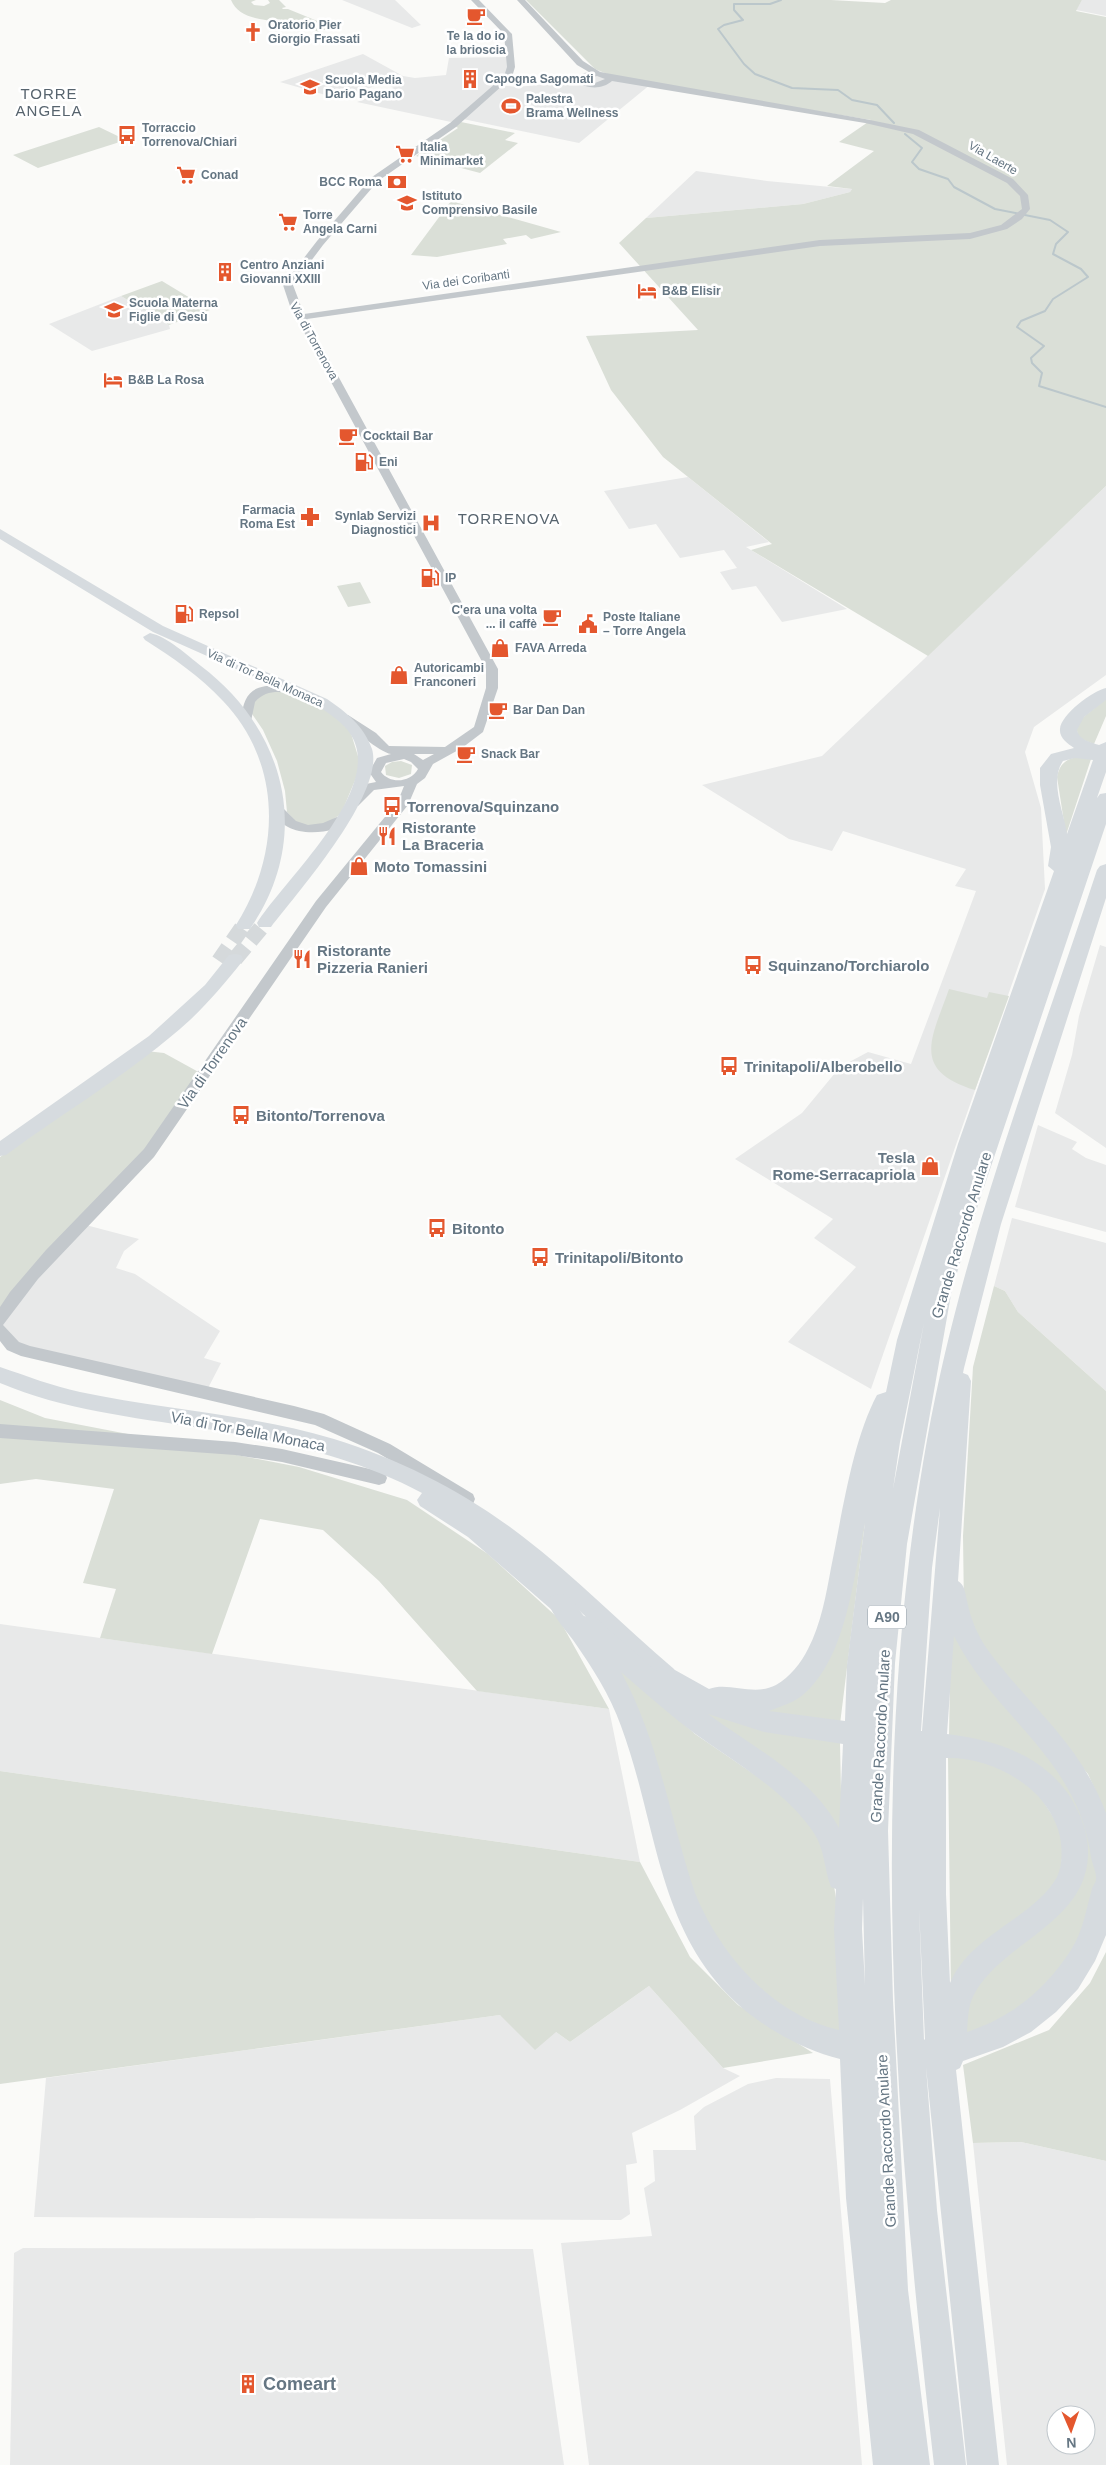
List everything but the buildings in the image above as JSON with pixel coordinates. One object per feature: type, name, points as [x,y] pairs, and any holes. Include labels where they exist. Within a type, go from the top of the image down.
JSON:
[{"type":"highway","points":[[1101,751],[1072,740],[1068,734],[1068,727],[1077,714],[1106,693]]},
{"type":"highway","points":[[666,1676],[712,1696],[747,1702],[761,1701],[781,1695],[792,1689],[807,1673],[830,1625],[871,1443],[908,1340],[965,1152],[1052,904],[1101,751]]},
{"type":"highway","points":[[1052,904],[1052,880],[1060,857],[1060,845],[1047,772],[1053,760],[1061,755],[1074,752],[1101,751]]},
{"type":"highway","name":"Grande Raccordo Anulare","points":[[914,2465],[893,2290],[879,2000],[875,1840],[882,1664],[895,1544],[941,1289],[970,1196],[1106,798]]},
{"type":"highway","name":"Grande Raccordo Anulare","points":[[950,2465],[931,2310],[919,2176],[908,1988],[905,1835],[910,1673],[915,1594],[937,1448],[962,1323],[1006,1172],[1106,870]]},
{"type":"highway","points":[[1086,928],[1106,899]]},
{"type":"highway","points":[[962,1323],[959,1421],[933,1752],[932,1814],[936,1993],[983,2465]]},
{"type":"highway","points":[[889,2465],[861,2198],[848,1929],[860,1665],[888,1442],[908,1340]]},
{"type":"highway","points":[[949,1541],[953,1598],[961,1630],[982,1662],[1041,1729],[1080,1781],[1097,1822],[1106,1869]]},
{"type":"highway","points":[[560,1603],[683,1710],[770,1773],[815,1814],[826,1829],[836,1850],[848,1929]]},
{"type":"highway","points":[[560,1603],[611,1676],[632,1720],[647,1769],[675,1877],[695,1927],[719,1964],[745,1993],[774,2016],[818,2038],[859,2050],[889,2054],[924,2054],[969,2046],[1014,2028],[1040,2010],[1063,1986],[1076,1968],[1094,1932],[1106,1887]]},
{"type":"highway","points":[[666,1676],[698,1698],[732,1713],[768,1723],[966,1748],[1005,1759],[1024,1770],[1056,1798],[1068,1818],[1074,1839],[1075,1856],[1072,1873],[1061,1893],[989,1956],[964,1984],[956,2010],[945,2095]]},
{"type":"main road","name":"Via di Tor Bella Monaca","points":[[0,533],[158,629],[202,651],[304,693],[344,717],[358,735],[366,755],[364,779],[354,803],[265,923]]},
{"type":"main road","name":"Via di Tor Bella Monaca","points":[[0,540],[194,665],[224,691],[247,719],[274,776],[278,810],[277,837],[270,871],[255,907],[244,925]]},
{"type":"main road","points":[[0,1139],[148,1033],[227,960],[202,997],[170,1026],[135,1055],[0,1150]]},
{"type":"main road","name":"Via di Tor Bella Monaca","points":[[0,1375],[32,1388],[81,1401],[239,1426],[336,1449],[381,1465],[427,1486],[476,1514],[508,1537],[666,1676]]},
{"type":"main road","name":"Via di Tor Bella Monaca","points":[[0,1389],[44,1406],[232,1436],[279,1446],[341,1463],[426,1499],[468,1526],[560,1603]]},
{"type":"street","name":"Via di Torrenova","points":[[423,768],[428,762],[458,745],[479,729],[493,683],[490,664],[301,317],[290,294],[289,282],[375,179],[453,125],[510,75],[508,34],[475,0]]},
{"type":"street","points":[[521,0],[580,62],[606,81]]},
{"type":"street","points":[[580,62],[583,76],[580,80],[583,83],[606,81]]},
{"type":"street","points":[[583,76],[597,74]]},
{"type":"street","name":"Via Laerte","points":[[606,81],[630,82],[871,122],[918,133],[1012,182],[1025,197],[1027,204],[1025,211],[1018,219],[995,230],[970,236],[826,242],[636,269]]},
{"type":"street","name":"Via dei Coribanti","points":[[301,317],[636,269]]},
{"type":"street","points":[[247,719],[249,701],[262,690],[282,689],[304,693]]},
{"type":"street","points":[[344,717],[367,732],[382,747],[389,750],[441,750]]},
{"type":"street","points":[[367,732],[373,749],[394,757],[413,758],[426,756],[441,750],[480,722]]},
{"type":"street","points":[[394,757],[381,762],[376,770],[379,778],[391,784],[410,788],[421,775],[423,768],[413,758]]},
{"type":"street","points":[[354,803],[370,787],[391,784]]},
{"type":"street","name":"Via di Torrenova","points":[[0,1320],[13,1297],[28,1279],[120,1186],[149,1153],[321,904],[410,788]]},
{"type":"street","points":[[278,810],[287,822],[300,828],[321,828],[344,818]]},
{"type":"street","points":[[0,1330],[10,1344],[27,1352],[294,1412],[344,1427],[380,1445],[477,1506],[508,1537]]},
{"type":"street","points":[[0,1431],[259,1451],[304,1459],[363,1476],[379,1478]]},
{"type":"shaded area","points":[[231,0],[256,0],[251,2],[254,5],[264,6],[270,3],[268,0],[279,0],[286,7],[283,9],[288,9],[332,27],[318,32],[308,25],[298,22],[270,21],[251,17],[236,8]]},
{"type":"shaded area","points":[[342,0],[395,0],[421,25],[412,28]]},
{"type":"shaded area","points":[[526,0],[831,0],[885,3],[891,0],[1082,0],[1076,11],[1106,17],[1106,486],[928,656],[751,550],[772,544],[663,457],[611,390],[586,336],[698,330],[619,243],[646,218],[803,204],[850,192],[852,189],[827,186],[874,151],[839,142],[871,120],[617,78],[595,69]]},
{"type":"shaded area","points":[[1082,0],[1106,0],[1106,16],[1076,10]]},
{"type":"shaded area","points":[[363,54],[403,76],[415,78],[446,75],[449,58],[507,57],[507,75],[497,85],[517,87],[557,83],[595,69],[617,78],[651,84],[579,143],[458,118],[451,122],[357,102],[394,88],[383,83],[353,94],[344,91],[329,96],[280,82]]},
{"type":"shaded area","points":[[461,122],[515,133],[505,140],[518,143],[480,173],[416,156],[458,128],[455,126]]},
{"type":"shaded area","points":[[99,127],[126,140],[38,168],[13,155]]},
{"type":"shaded area","points":[[696,171],[767,181],[852,189],[850,192],[803,204],[646,218]]},
{"type":"shaded area","points":[[451,201],[561,232],[531,239],[526,235],[503,239],[507,244],[437,257],[411,255]]},
{"type":"shaded area","points":[[162,281],[210,310],[169,325],[121,296]]},
{"type":"shaded area","name":"Scuola Materna Figlie di Gesù","points":[[121,296],[169,325],[170,329],[92,351],[49,324]]},
{"type":"shaded area","points":[[688,477],[769,542],[746,547],[847,609],[782,622],[756,586],[732,590],[720,572],[737,568],[724,550],[680,558],[656,524],[629,529],[604,491]]},
{"type":"shaded area","points":[[1106,486],[1106,675],[1034,727],[1025,752],[1041,808],[1045,889],[871,1389],[788,1342],[856,1267],[814,1238],[833,1219],[735,1159],[802,1113],[840,1067],[868,1052],[911,1064],[976,891],[955,886],[966,869],[843,831],[832,851],[789,839],[702,785],[822,756]]},
{"type":"shaded area","points":[[360,582],[371,603],[348,607],[337,586]]},
{"type":"shaded area","points":[[286,691],[304,697],[329,712],[350,730],[361,766],[341,814],[329,822],[313,826],[298,824],[287,812],[285,791],[277,761],[263,730],[250,711],[250,702],[265,692]]},
{"type":"shaded area","points":[[1106,699],[1106,716],[1094,744],[1078,738],[1076,723]]},
{"type":"shaded area","points":[[1092,756],[1066,835],[1057,777],[1059,770],[1069,759]]},
{"type":"shaded area","points":[[401,761],[412,765],[411,774],[399,778],[386,775],[385,766],[392,762]]},
{"type":"shaded area","points":[[1100,945],[1106,947],[1106,1148],[1055,1113],[1072,1055],[1079,1016]]},
{"type":"shaded area","points":[[949,989],[987,998],[989,992],[1009,996],[975,1090],[955,1082],[941,1073],[934,1062],[931,1050],[933,1037]]},
{"type":"shaded area","points":[[146,1051],[164,1053],[204,1075],[173,1120],[0,1309],[0,1157]]},
{"type":"shaded area","points":[[1038,1125],[1077,1142],[1072,1149],[1086,1158],[1106,1165],[1106,1232],[1015,1207]]},
{"type":"shaded area","points":[[1012,1218],[1106,1243],[1106,1391],[1018,1312],[1005,1291],[994,1286]]},
{"type":"shaded area","points":[[82,1224],[139,1239],[124,1251],[116,1268],[135,1274],[220,1331],[204,1358],[221,1363],[206,1392],[13,1346],[0,1320]]},
{"type":"shaded area","points":[[994,1286],[1005,1291],[1018,1312],[1106,1391],[1106,1820],[1102,1805],[1088,1774],[981,1652],[964,1609],[963,1536],[973,1367]]},
{"type":"shaded area","points":[[0,1400],[45,1418],[299,1467],[407,1500],[488,1554],[559,1619],[609,1709],[477,1691],[379,1581],[323,1530],[260,1519],[212,1654],[100,1638],[116,1589],[83,1583],[114,1489],[36,1479],[0,1484]]},
{"type":"shaded area","points":[[871,1474],[840,1724],[752,1711],[799,1693]]},
{"type":"shaded area","points":[[0,1624],[609,1709],[640,1862],[0,1771]]},
{"type":"shaded area","points":[[951,1628],[1038,1733],[1085,1810],[1099,1877],[1085,1932],[1037,2001],[959,2039],[962,2014],[984,1972],[1058,1912],[1067,1805],[949,1736]]},
{"type":"shaded area","points":[[608,1655],[695,1734],[767,1783],[808,1818],[830,1862],[836,1898],[844,2036],[772,2004],[711,1942]]},
{"type":"shaded area","points":[[694,1703],[840,1743],[842,1841]]},
{"type":"shaded area","points":[[948,1757],[972,1758],[993,1763],[1032,1784],[1065,1835],[1060,1874],[1049,1891],[951,1995]]},
{"type":"shaded area","points":[[0,1771],[640,1862],[690,1957],[738,2005],[813,2053],[723,2068],[649,1986],[570,2042],[556,2032],[535,2050],[500,2015],[0,2084]]},
{"type":"shaded area","points":[[1106,1952],[1106,2161],[1021,2142],[973,2143],[963,2065],[1049,2030],[1090,1983]]},
{"type":"shaded area","points":[[649,1986],[723,2068],[740,2076],[680,2110],[632,2133],[637,2163],[626,2165],[630,2214],[621,2220],[34,2217],[46,2078],[500,2015],[556,2032],[570,2042]]},
{"type":"shaded area","points":[[776,2078],[830,2079],[862,2465],[589,2465],[561,2243],[652,2236],[644,2188],[655,2181],[653,2150],[696,2150],[694,2116],[704,2107],[748,2084]]},
{"type":"shaded area","points":[[1021,2142],[1106,2161],[1106,2465],[1007,2465],[973,2143]]},
{"type":"shaded area","points":[[23,2248],[533,2249],[564,2465],[10,2465],[14,2253]]},
{"type":"waterway","points":[[781,0],[770,4],[734,4],[734,10],[743,20],[724,25],[718,29],[744,64],[755,74],[792,88],[838,90],[852,100],[877,105],[894,123]]},
{"type":"waterway","points":[[905,134],[922,148],[912,162],[919,169],[948,179],[954,187],[995,209],[1050,220],[1068,232],[1056,244],[1053,254],[1081,269],[1088,277],[1053,299],[1045,311],[1021,321],[1017,327],[1044,346],[1031,358],[1032,363],[1042,373],[1039,386],[1106,407]]},
{"type":"tunnel","points":[[235,959],[265,923]]},
{"type":"tunnel","points":[[219,961],[244,925]]},
{"type":"place","name":"Te la do io la brioscia","points":[[476,16]]},
{"type":"place","name":"Oratorio Pier Giorgio Frassati","points":[[253,32]]},
{"type":"place","name":"Capogna Sagomati","points":[[470,79]]},
{"type":"place","name":"Scuola Media Dario Pagano","points":[[310,87]]},
{"type":"place","name":"Palestra Brama Wellness","points":[[511,106]]},
{"type":"place","name":"Torraccio Torrenova/Chiari","points":[[127,135]]},
{"type":"place","name":"Italia Minimarket","points":[[405,154]]},
{"type":"place","name":"Conad","points":[[186,175]]},
{"type":"place","name":"BCC Roma","points":[[397,182]]},
{"type":"place","name":"Istituto Comprensivo Basile","points":[[407,203]]},
{"type":"place","name":"Torre Angela Carni","points":[[288,222]]},
{"type":"place","name":"Centro Anziani Giovanni XXIII","points":[[225,272]]},
{"type":"place","name":"B&B Elisir","points":[[647,291]]},
{"type":"place","name":"Scuola Materna Figlie di Gesù","points":[[114,310]]},
{"type":"place","name":"B&B La Rosa","points":[[113,380]]},
{"type":"place","name":"Cocktail Bar","points":[[348,436]]},
{"type":"place","name":"Eni","points":[[364,462]]},
{"type":"place","name":"Farmacia Roma Est","points":[[310,517]]},
{"type":"place","name":"Synlab Servizi Diagnostici","points":[[431,523]]},
{"type":"place","name":"IP","points":[[430,578]]},
{"type":"place","name":"Repsol","points":[[184,614]]},
{"type":"place","name":"C'era una volta ... il caffè","points":[[552,617]]},
{"type":"place","name":"Poste Italiane – Torre Angela","points":[[588,624]]},
{"type":"place","name":"FAVA Arreda","points":[[500,648]]},
{"type":"place","name":"Autoricambi Franconeri","points":[[399,675]]},
{"type":"place","name":"Bar Dan Dan","points":[[498,710]]},
{"type":"place","name":"Snack Bar","points":[[466,754]]},
{"type":"place","name":"Torrenova/Squinzano","points":[[392,806]]},
{"type":"place","name":"Ristorante La Braceria","points":[[387,836]]},
{"type":"place","name":"Moto Tomassini","points":[[359,866]]},
{"type":"place","name":"Ristorante Pizzeria Ranieri","points":[[302,959]]},
{"type":"place","name":"Squinzano/Torchiarolo","points":[[753,965]]},
{"type":"place","name":"Trinitapoli/Alberobello","points":[[729,1066]]},
{"type":"place","name":"Bitonto/Torrenova","points":[[241,1115]]},
{"type":"place","name":"Tesla Rome-Serracapriola","points":[[930,1166]]},
{"type":"place","name":"Bitonto","points":[[437,1228]]},
{"type":"place","name":"Trinitapoli/Bitonto","points":[[540,1257]]},
{"type":"place","name":"Comeart","points":[[248,2384]]},
{"type":"district","name":"TORRE ANGELA","points":[[49,102]]},
{"type":"district","name":"TORRENOVA","points":[[509,518]]}]
